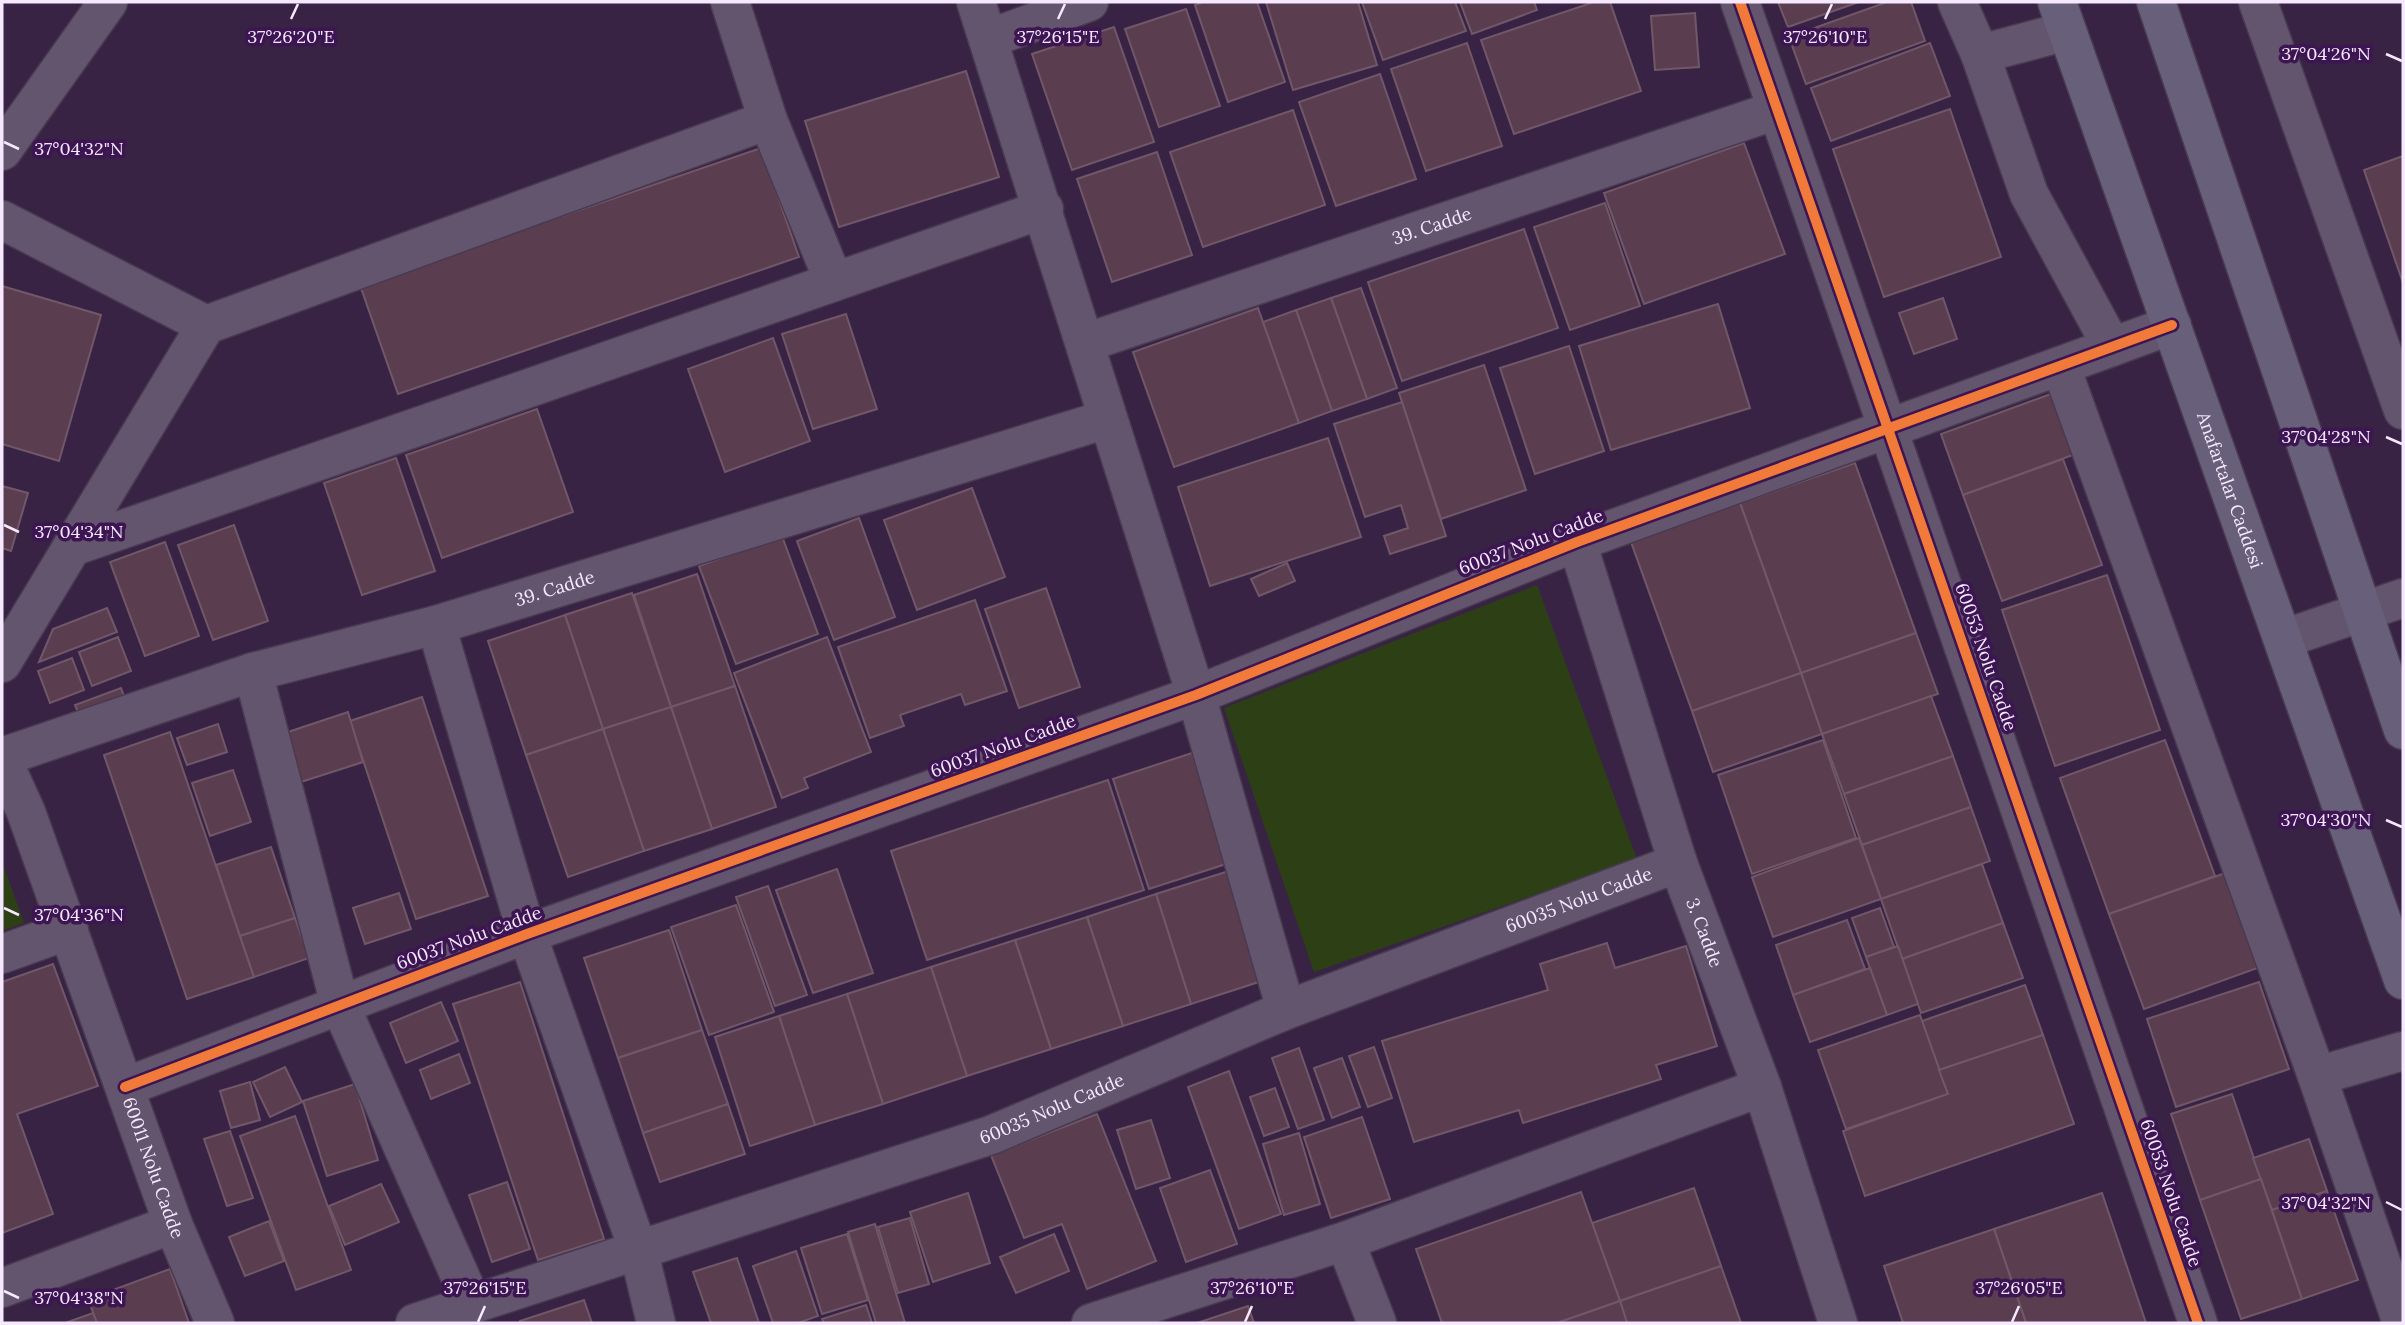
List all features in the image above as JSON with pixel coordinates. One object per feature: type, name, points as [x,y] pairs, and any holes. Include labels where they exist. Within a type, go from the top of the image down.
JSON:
[{"type":"main road","points":[[2156,2],[2403,730]]},
{"type":"main road","name":"Anafartalar Caddesi","points":[[2062,17],[2403,980]]},
{"type":"street","points":[[2,151],[108,2]]},
{"type":"street","points":[[730,2],[768,120],[834,282]]},
{"type":"street","points":[[976,2],[1044,209],[1107,419],[1196,695],[1286,1010]]},
{"type":"street","points":[[988,39],[1088,2]]},
{"type":"street","name":"60053 Nolu Cadde","points":[[1740,2],[2197,1323]]},
{"type":"street","points":[[1957,2],[1980,54],[2029,194],[2112,347]]},
{"type":"street","points":[[2258,2],[2403,410]]},
{"type":"street","points":[[1980,54],[2062,17]]},
{"type":"street","name":"39. Cadde","points":[[1086,343],[1777,110]]},
{"type":"street","points":[[2,663],[206,325],[768,120]]},
{"type":"street","points":[[72,547],[1044,209]]},
{"type":"street","points":[[2,220],[206,325]]},
{"type":"street","name":"60037 Nolu Cadde","points":[[125,1087],[527,934],[1196,695],[1577,542],[2172,325]]},
{"type":"street","points":[[2061,367],[2317,1076],[2402,1323]]},
{"type":"street","name":"39. Cadde","points":[[2,758],[253,671],[436,625],[1107,419]]},
{"type":"street","name":"3. Cadde","points":[[1577,542],[1678,863],[1762,1087],[1838,1323]]},
{"type":"street","points":[[2283,639],[2403,598]]},
{"type":"street","points":[[436,625],[527,934],[639,1252],[656,1323]]},
{"type":"street","points":[[253,671],[340,1005],[472,1303]]},
{"type":"street","name":"60011 Nolu Cadde","points":[[2,758],[26,812],[173,1224],[215,1323]]},
{"type":"street","name":"60035 Nolu Cadde","points":[[415,1323],[991,1135],[1286,1010],[1678,863]]},
{"type":"street","points":[[2,954],[69,930]]},
{"type":"street","points":[[2317,1076],[2403,1051]]},
{"type":"street","points":[[1091,1323],[1345,1241],[1762,1087]]},
{"type":"street","points":[[2,1288],[173,1224]]},
{"type":"street","points":[[1345,1241],[1377,1323]]},
{"type":"green space","points":[[1537,585],[1637,859],[1314,972],[1224,708]]},
{"type":"green space","points":[[2,862],[24,923],[2,931]]},
{"type":"building","points":[[1203,2],[1257,2],[1285,82],[1228,102],[1195,5]]},
{"type":"building","points":[[1266,2],[1358,2],[1377,65],[1293,90]]},
{"type":"building","points":[[1362,2],[1455,2],[1466,31],[1383,60]]},
{"type":"building","points":[[1460,2],[1534,2],[1537,10],[1472,34]]},
{"type":"building","points":[[1594,2],[1610,2],[1641,91],[1514,134],[1481,40]]},
{"type":"building","points":[[1778,2],[1859,2],[1788,27]]},
{"type":"building","points":[[1887,2],[1911,2],[1925,41],[1806,84],[1789,37]]},
{"type":"building","points":[[1186,9],[1220,106],[1159,127],[1125,29]]},
{"type":"building","points":[[1695,13],[1699,67],[1655,70],[1651,16]]},
{"type":"building","points":[[1114,27],[1154,142],[1072,170],[1032,54]]},
{"type":"building","points":[[1467,43],[1502,146],[1426,171],[1391,69]]},
{"type":"building","points":[[1930,43],[1950,96],[1831,141],[1811,88]]},
{"type":"building","points":[[966,71],[999,177],[839,227],[805,121]]},
{"type":"building","points":[[1380,74],[1416,179],[1336,206],[1299,102]]},
{"type":"building","points":[[1950,109],[2001,257],[1884,297],[1833,149]]},
{"type":"building","points":[[1293,110],[1325,205],[1203,247],[1170,152]]},
{"type":"building","points":[[1744,143],[1785,254],[1644,304],[1604,193]]},
{"type":"building","points":[[761,148],[799,257],[398,394],[360,285]]},
{"type":"building","points":[[1157,152],[1192,255],[1112,282],[1077,179]]},
{"type":"building","points":[[2403,156],[2403,283],[2364,170]]},
{"type":"building","points":[[1605,203],[1640,306],[1570,330],[1534,227]]},
{"type":"building","points":[[1524,229],[1558,328],[1402,381],[1368,282]]},
{"type":"building","points":[[2,286],[101,315],[59,461],[2,444]]},
{"type":"building","points":[[1361,288],[1397,388],[1367,399],[1331,298]]},
{"type":"building","points":[[1331,298],[1367,399],[1332,411],[1296,310]]},
{"type":"building","points":[[1943,298],[1957,339],[1914,354],[1899,313]]},
{"type":"building","points":[[1718,304],[1750,408],[1611,450],[1579,346]]},
{"type":"building","points":[[1258,308],[1299,423],[1174,467],[1133,352]]},
{"type":"building","points":[[1296,310],[1332,411],[1299,423],[1263,322]]},
{"type":"building","points":[[846,314],[877,409],[813,429],[782,334]]},
{"type":"building","points":[[773,338],[810,441],[725,472],[688,369]]},
{"type":"building","points":[[1569,346],[1604,451],[1535,474],[1500,368]]},
{"type":"building","points":[[1484,365],[1526,490],[1441,519],[1399,393]]},
{"type":"building","points":[[2059,391],[2081,452],[1963,495],[1941,434]]},
{"type":"building","points":[[1402,402],[1446,536],[1390,554],[1384,536],[1408,528],[1401,505],[1365,517],[1334,424]]},
{"type":"building","points":[[537,409],[573,512],[442,558],[406,455]]},
{"type":"building","points":[[1328,438],[1361,537],[1210,586],[1178,487]]},
{"type":"building","points":[[396,458],[435,571],[362,595],[324,483]]},
{"type":"building","points":[[2063,459],[2102,565],[2002,601],[1963,495]]},
{"type":"building","points":[[1855,463],[1916,633],[1801,673],[1740,503]]},
{"type":"building","points":[[2,486],[28,493],[11,551],[2,548]]},
{"type":"building","points":[[972,488],[1005,577],[917,610],[884,520]]},
{"type":"building","points":[[1740,503],[1801,673],[1692,711],[1631,542]]},
{"type":"building","points":[[859,518],[895,617],[834,640],[797,541]]},
{"type":"building","points":[[234,525],[268,621],[213,640],[178,545]]},
{"type":"building","points":[[782,536],[818,634],[736,664],[699,566]]},
{"type":"building","points":[[165,542],[199,636],[145,656],[110,562]]},
{"type":"building","points":[[1287,563],[1295,581],[1259,596],[1251,579]]},
{"type":"building","points":[[697,574],[735,686],[671,707],[634,595]]},
{"type":"building","points":[[2107,575],[2160,730],[2055,766],[2002,610]]},
{"type":"building","points":[[1046,588],[1080,687],[1019,708],[985,609]]},
{"type":"building","points":[[632,593],[671,707],[603,729],[565,615]]},
{"type":"building","points":[[975,600],[1007,691],[965,705],[961,694],[900,715],[904,726],[870,738],[838,647]]},
{"type":"building","points":[[107,608],[117,632],[39,662],[53,629]]},
{"type":"building","points":[[565,615],[603,729],[526,755],[488,641]]},
{"type":"building","points":[[1916,633],[1938,694],[1822,734],[1801,673]]},
{"type":"building","points":[[118,637],[131,671],[92,686],[79,652]]},
{"type":"building","points":[[827,637],[871,752],[804,778],[808,788],[782,798],[734,673]]},
{"type":"building","points":[[72,658],[84,690],[50,703],[38,671]]},
{"type":"building","points":[[1801,673],[1822,734],[1713,772],[1692,711]]},
{"type":"building","points":[[735,686],[776,807],[712,829],[671,707]]},
{"type":"building","points":[[121,688],[129,710],[84,727],[75,705]]},
{"type":"building","points":[[1931,696],[1953,756],[1844,794],[1822,734]]},
{"type":"building","points":[[422,697],[488,896],[416,919],[350,721]]},
{"type":"building","points":[[671,707],[712,829],[644,851],[603,729]]},
{"type":"building","points":[[348,712],[363,762],[301,782],[285,733]]},
{"type":"building","points":[[218,724],[227,752],[187,765],[177,738]]},
{"type":"building","points":[[603,729],[644,851],[568,877],[526,755]]},
{"type":"building","points":[[170,732],[254,977],[187,999],[104,755]]},
{"type":"building","points":[[1823,740],[1856,838],[1752,874],[1718,775]]},
{"type":"building","points":[[2165,740],[2215,876],[2109,914],[2060,778]]},
{"type":"building","points":[[1192,753],[1229,863],[1149,889],[1113,779]]},
{"type":"building","points":[[1953,756],[1971,807],[1862,845],[1844,794]]},
{"type":"building","points":[[233,770],[251,822],[210,836],[192,783]]},
{"type":"building","points":[[1108,780],[1144,890],[927,960],[891,851]]},
{"type":"building","points":[[1971,807],[1990,861],[1881,899],[1862,845]]},
{"type":"building","points":[[1859,838],[1881,899],[1773,937],[1752,877]]},
{"type":"building","points":[[271,847],[295,918],[240,936],[216,865]]},
{"type":"building","points":[[1982,864],[2003,923],[1902,959],[1881,899]]},
{"type":"building","points":[[837,869],[873,973],[813,993],[776,890]]},
{"type":"building","points":[[1232,870],[1268,979],[1191,1004],[1156,894]]},
{"type":"building","points":[[2228,872],[2263,966],[2144,1009],[2109,914]]},
{"type":"building","points":[[768,886],[807,995],[775,1006],[736,897]]},
{"type":"building","points":[[399,893],[411,929],[365,944],[353,908]]},
{"type":"building","points":[[1156,894],[1191,1004],[1123,1026],[1087,917]]},
{"type":"building","points":[[736,905],[774,1012],[709,1035],[671,927]]},
{"type":"building","points":[[1880,908],[1894,947],[1866,957],[1852,918]]},
{"type":"building","points":[[1087,917],[1123,1026],[1051,1049],[1015,940]]},
{"type":"building","points":[[295,918],[309,958],[254,977],[240,936]]},
{"type":"building","points":[[1847,920],[1865,969],[1793,995],[1776,945]]},
{"type":"building","points":[[2003,923],[2023,978],[1921,1013],[1902,959]]},
{"type":"building","points":[[669,930],[702,1030],[618,1058],[584,958]]},
{"type":"building","points":[[1015,940],[1051,1049],[967,1076],[931,967]]},
{"type":"building","points":[[1607,943],[1615,968],[1686,946],[1717,1046],[1656,1065],[1661,1079],[1523,1123],[1519,1110],[1414,1142],[1382,1041],[1548,990],[1540,964]]},
{"type":"building","points":[[1898,946],[1918,1004],[1887,1015],[1866,957]]},
{"type":"building","points":[[53,964],[98,1086],[17,1114],[53,1214],[2,1233],[2,982]]},
{"type":"building","points":[[931,967],[967,1076],[883,1104],[847,994]]},
{"type":"building","points":[[1870,968],[1887,1015],[1810,1042],[1793,995]]},
{"type":"building","points":[[520,982],[604,1239],[538,1260],[453,1004]]},
{"type":"building","points":[[2259,982],[2289,1069],[2176,1107],[2147,1019]]},
{"type":"building","points":[[2025,985],[2043,1035],[1939,1070],[1922,1021]]},
{"type":"building","points":[[847,994],[883,1104],[815,1125],[779,1016]]},
{"type":"building","points":[[441,1002],[458,1041],[406,1063],[390,1023]]},
{"type":"building","points":[[1920,1015],[1948,1094],[1846,1129],[1818,1050]]},
{"type":"building","points":[[779,1016],[815,1125],[750,1146],[715,1037]]},
{"type":"building","points":[[702,1030],[728,1104],[643,1133],[618,1058]]},
{"type":"building","points":[[2043,1035],[2074,1124],[1865,1196],[1843,1131],[1948,1094],[1939,1070]]},
{"type":"building","points":[[1374,1047],[1392,1098],[1368,1107],[1349,1056]]},
{"type":"building","points":[[1299,1048],[1324,1120],[1298,1129],[1272,1058]]},
{"type":"building","points":[[459,1054],[470,1083],[431,1099],[420,1070]]},
{"type":"building","points":[[1342,1058],[1360,1107],[1332,1118],[1314,1068]]},
{"type":"building","points":[[285,1067],[302,1102],[270,1117],[253,1082]]},
{"type":"building","points":[[1229,1071],[1281,1214],[1239,1229],[1188,1087]]},
{"type":"building","points":[[250,1082],[260,1120],[231,1128],[220,1091]]},
{"type":"building","points":[[355,1084],[378,1160],[327,1176],[303,1101]]},
{"type":"building","points":[[1275,1088],[1289,1127],[1264,1136],[1250,1097]]},
{"type":"building","points":[[2232,1094],[2261,1179],[2200,1200],[2171,1114]]},
{"type":"building","points":[[728,1104],[745,1154],[660,1182],[643,1133]]},
{"type":"building","points":[[1097,1114],[1156,1261],[1087,1289],[1062,1224],[1024,1238],[991,1155]]},
{"type":"building","points":[[295,1116],[351,1270],[296,1290],[240,1136]]},
{"type":"building","points":[[1362,1117],[1390,1199],[1331,1218],[1304,1137]]},
{"type":"building","points":[[1151,1120],[1170,1178],[1136,1189],[1117,1130]]},
{"type":"building","points":[[230,1131],[253,1198],[227,1206],[204,1139]]},
{"type":"building","points":[[1299,1133],[1320,1204],[1284,1215],[1263,1144]]},
{"type":"building","points":[[2309,1139],[2327,1191],[2272,1210],[2253,1158]]},
{"type":"building","points":[[1210,1170],[1237,1244],[1186,1262],[1160,1188]]},
{"type":"building","points":[[2261,1179],[2302,1299],[2241,1319],[2200,1200]]},
{"type":"building","points":[[507,1182],[530,1249],[492,1262],[469,1195]]},
{"type":"building","points":[[381,1184],[399,1222],[345,1245],[329,1206]]},
{"type":"building","points":[[1694,1188],[1721,1266],[1620,1301],[1592,1223]]},
{"type":"building","points":[[2327,1191],[2358,1280],[2302,1299],[2272,1210]]},
{"type":"building","points":[[1581,1192],[1620,1301],[1557,1323],[1442,1323],[1416,1249]]},
{"type":"building","points":[[968,1193],[990,1263],[933,1282],[910,1212]]},
{"type":"building","points":[[2102,1193],[2146,1323],[2026,1323],[1994,1229]]},
{"type":"building","points":[[910,1218],[929,1284],[898,1293],[878,1227]]},
{"type":"building","points":[[269,1221],[284,1261],[245,1276],[229,1237]]},
{"type":"building","points":[[875,1224],[905,1323],[876,1323],[848,1232]]},
{"type":"building","points":[[1994,1229],[2026,1323],[1903,1323],[1884,1266]]},
{"type":"building","points":[[847,1234],[868,1300],[822,1314],[801,1248]]},
{"type":"building","points":[[1054,1234],[1069,1271],[1016,1293],[1000,1257]]},
{"type":"building","points":[[796,1251],[818,1316],[798,1323],[773,1323],[753,1266]]},
{"type":"building","points":[[737,1258],[759,1323],[711,1323],[693,1272]]},
{"type":"building","points":[[1721,1266],[1741,1323],[1627,1323],[1620,1301]]},
{"type":"building","points":[[170,1269],[189,1323],[97,1323],[88,1299]]},
{"type":"building","points":[[584,1300],[592,1323],[520,1323],[520,1321]]},
{"type":"building","points":[[1620,1301],[1627,1323],[1557,1323]]},
{"type":"building","points":[[866,1305],[872,1323],[824,1323],[822,1319]]},
{"type":"building","points":[[1248,1306],[1254,1323],[1197,1323]]},
{"type":"building","points":[[93,1313],[97,1323],[65,1323]]},
{"type":"cycle path","points":[[1740,2],[2198,1323]]},
{"type":"cycle path","points":[[125,1087],[527,934],[1196,695],[1577,542],[2172,325]]}]
